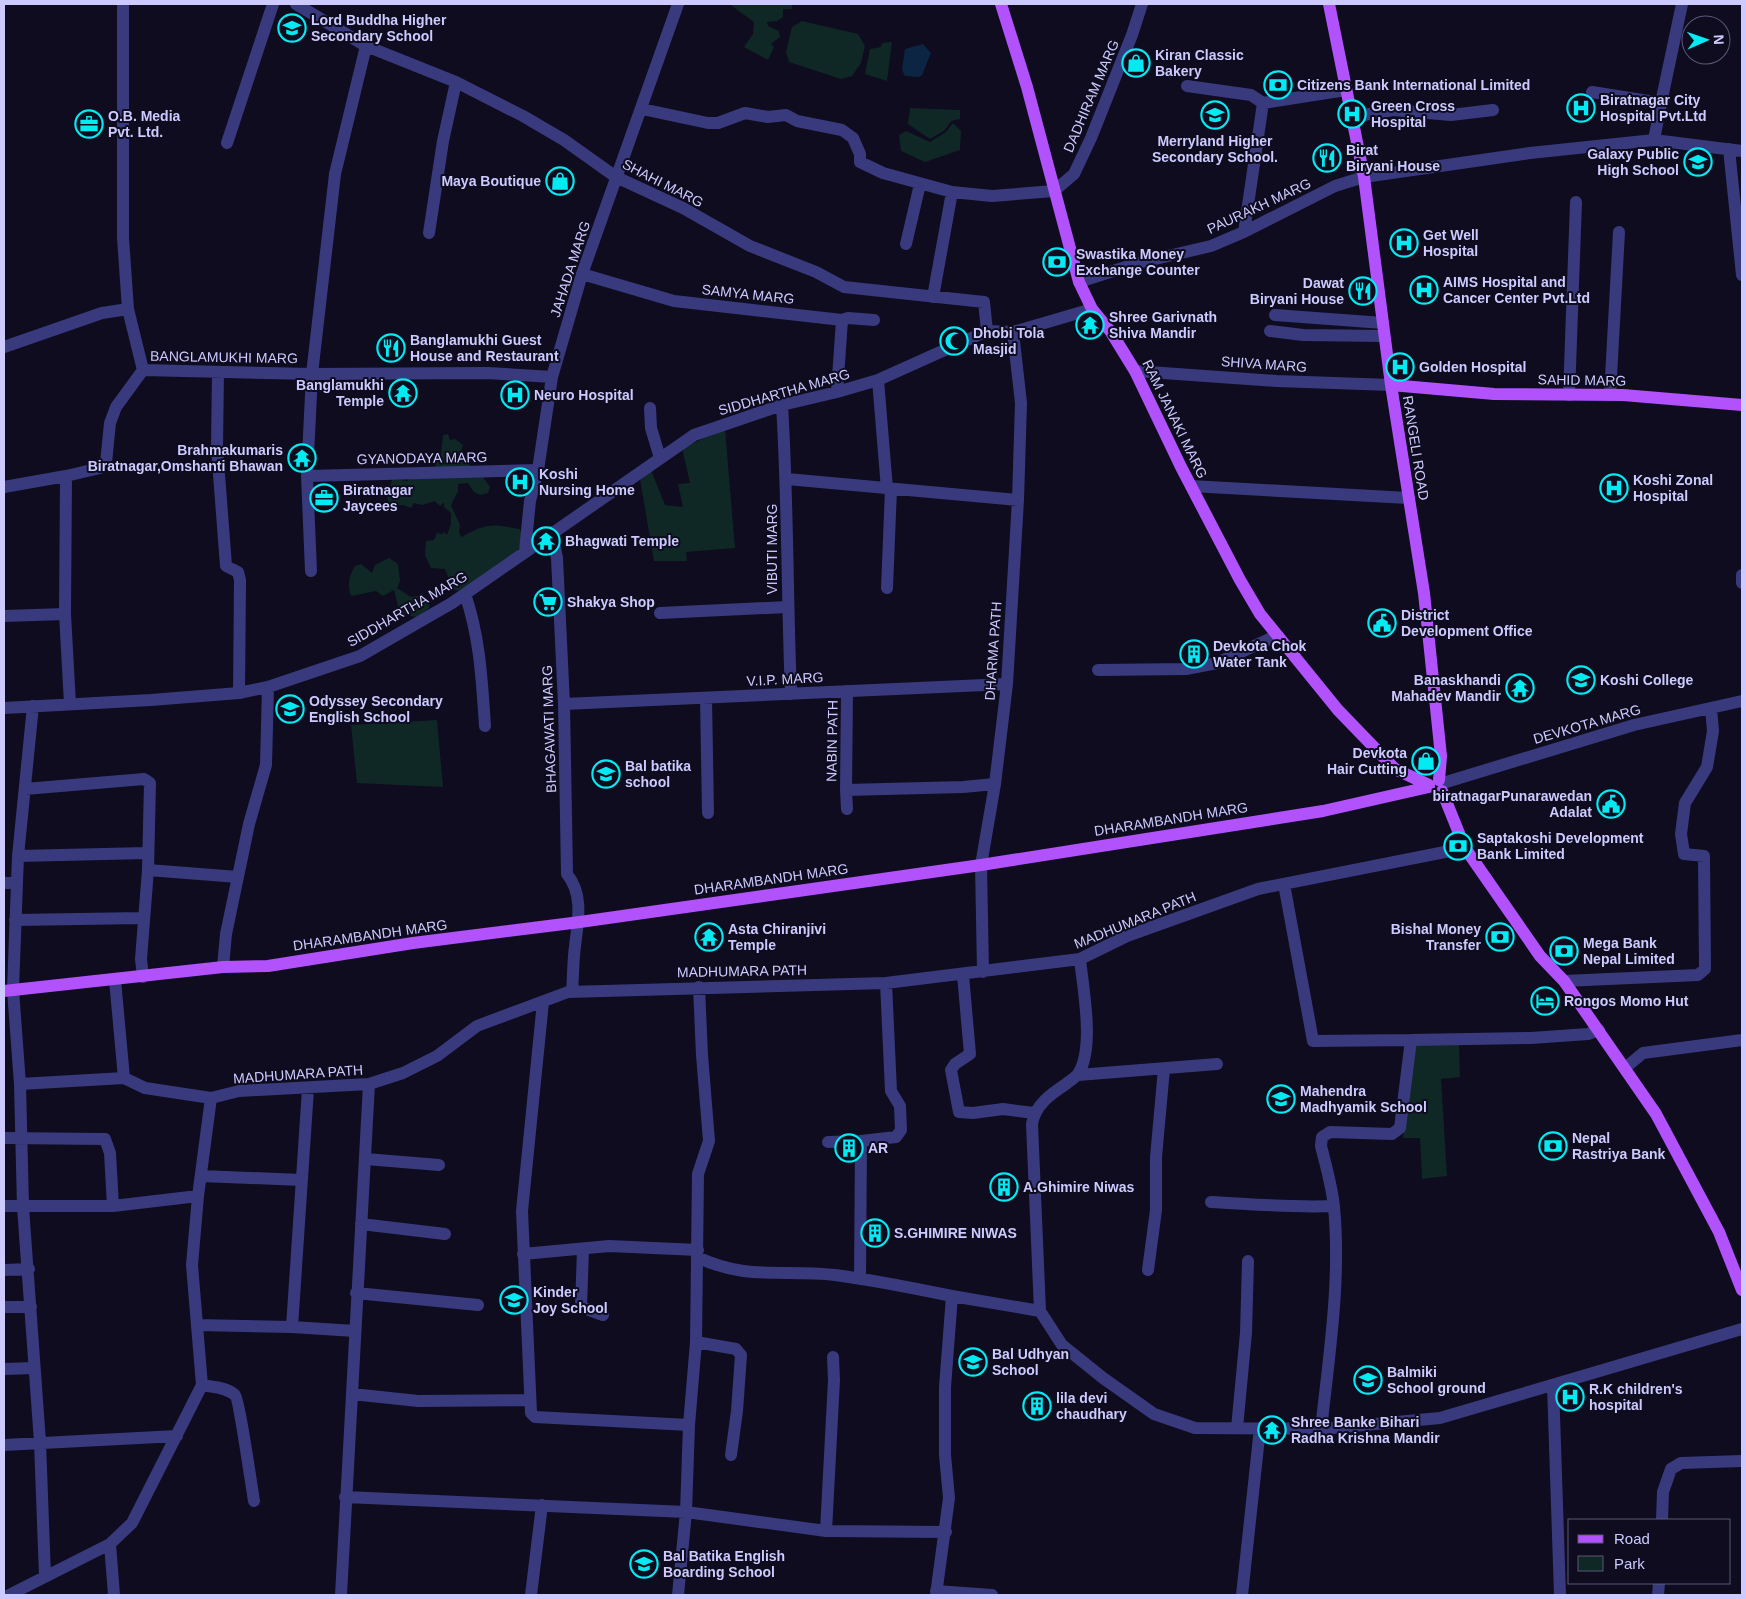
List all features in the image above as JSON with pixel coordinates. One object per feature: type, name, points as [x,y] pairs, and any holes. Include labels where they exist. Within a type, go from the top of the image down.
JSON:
[{"type":"main road","name":"RAM JANAKI MARG","points":[[1000,4],[1027,87],[1079,282],[1092,309],[1111,332],[1135,371],[1191,486],[1240,580],[1276,636],[1338,710],[1395,769],[1436,785]]},
{"type":"main road","name":"RANGELI ROAD","points":[[1329,4],[1364,176],[1390,385],[1424,593],[1441,756],[1436,785]]},
{"type":"main road","name":"SAHID MARG","points":[[1390,385],[1494,394],[1610,395],[1742,405]]},
{"type":"main road","points":[[1436,785],[1465,848],[1540,956],[1564,981],[1656,1114],[1719,1232],[1742,1290]]},
{"type":"main road","name":"DHARAMBANDH MARG","points":[[8,990],[223,967],[268,966],[413,943],[580,922],[981,865],[1323,811],[1436,785]]},
{"type":"street","name":"BANGLAMUKHI MARG","points":[[123,4],[123,238],[128,309],[143,370],[312,374],[488,372],[552,377]]},
{"type":"street","points":[[227,143],[273,4]]},
{"type":"street","name":"SHAHI MARG","points":[[296,4],[366,46],[456,82],[564,140],[616,177],[683,208],[750,246],[816,272],[844,287],[984,302],[986,331]]},
{"type":"street","name":"JAHADA MARG","points":[[525,551],[530,501],[538,470],[552,377],[582,274],[678,4]]},
{"type":"street","name":"DADHIRAM MARG","points":[[1054,191],[1074,174],[1091,138],[1132,35],[1142,4]]},
{"type":"street","points":[[1654,140],[1682,4]]},
{"type":"street","points":[[311,571],[307,476],[312,374],[336,174],[366,46]]},
{"type":"street","points":[[429,233],[443,141],[456,82]]},
{"type":"street","points":[[1187,86],[1251,95],[1262,103],[1346,90]]},
{"type":"street","points":[[1592,92],[1661,103]]},
{"type":"street","points":[[1244,232],[1262,103]]},
{"type":"street","points":[[642,109],[708,123],[718,123],[745,113],[768,117],[786,115],[798,121],[842,130],[853,138],[860,154],[860,162],[884,173],[920,184],[952,192],[992,196],[1054,191]]},
{"type":"street","points":[[1352,117],[1393,110],[1451,114],[1493,110]]},
{"type":"street","name":"PAURAKH MARG","points":[[1079,282],[1138,264],[1211,246],[1244,232],[1335,186],[1364,176],[1530,153],[1654,140],[1736,150]]},
{"type":"street","points":[[1736,150],[1742,275]]},
{"type":"street","points":[[906,244],[920,184]]},
{"type":"street","points":[[933,297],[952,192]]},
{"type":"street","points":[[1569,395],[1576,202]]},
{"type":"street","points":[[1610,395],[1619,232]]},
{"type":"street","name":"SAMYA MARG","points":[[582,274],[674,301],[842,320],[848,318],[874,320]]},
{"type":"street","points":[[4,347],[102,313],[128,309]]},
{"type":"street","name":"SIDDHARTHA MARG","points":[[4,708],[240,692],[268,687],[360,656],[465,594],[694,434],[782,405],[878,380],[986,331],[1013,332],[1092,309]]},
{"type":"street","points":[[1275,315],[1383,330]]},
{"type":"street","points":[[1298,335],[1299,317]]},
{"type":"street","points":[[837,392],[842,320]]},
{"type":"street","points":[[1270,331],[1298,335],[1383,330]]},
{"type":"street","name":"DHARMA PATH","points":[[983,972],[981,865],[996,784],[1007,684],[1018,500],[1021,403],[1013,332]]},
{"type":"street","points":[[4,487],[100,468],[106,463],[110,423],[116,407],[143,370]]},
{"type":"street","name":"SHIVA MARG","points":[[1135,371],[1277,381],[1390,385]]},
{"type":"street","points":[[218,372],[218,448],[226,566],[238,572],[240,580],[240,692]]},
{"type":"street","points":[[878,380],[889,489],[887,588]]},
{"type":"street","name":"VIBUTI MARG","points":[[782,405],[787,479],[787,607],[791,694]]},
{"type":"street","points":[[650,408],[651,428],[660,458]]},
{"type":"street","name":"GYANODAYA MARG","points":[[307,476],[538,470]]},
{"type":"street","points":[[66,476],[65,614],[70,704]]},
{"type":"street","points":[[787,479],[1018,500]]},
{"type":"street","points":[[1191,486],[1408,498]]},
{"type":"street","name":"BHAGAWATI MARG","points":[[552,532],[557,558],[564,704],[568,874],[575,883],[580,922],[574,956],[572,992]]},
{"type":"street","points":[[1742,575],[1742,583]]},
{"type":"street","points":[[465,594],[471,611],[480,663],[485,726]]},
{"type":"street","points":[[660,613],[787,607]]},
{"type":"street","points":[[4,616],[65,614]]},
{"type":"street","points":[[1098,670],[1186,669],[1217,663],[1276,636]]},
{"type":"street","name":"V.I.P. MARG","points":[[564,704],[1007,684]]},
{"type":"street","points":[[223,967],[226,934],[249,824],[266,766],[268,687]]},
{"type":"street","name":"NABIN PATH","points":[[847,691],[847,810]]},
{"type":"street","points":[[706,698],[708,813]]},
{"type":"street","name":"DEVKOTA MARG","points":[[1436,785],[1634,725],[1742,701]]},
{"type":"street","points":[[33,706],[18,856],[10,883],[15,920],[8,990],[20,1084],[23,1207],[29,1269],[40,1442],[45,1576]]},
{"type":"street","points":[[1564,981],[1698,975],[1705,969],[1704,856],[1684,854],[1681,834],[1685,803],[1707,767],[1712,731],[1711,708]]},
{"type":"street","points":[[25,789],[144,779],[150,783],[152,789],[147,853],[148,870],[141,959],[143,977]]},
{"type":"street","name":"NABIN PATH","points":[[846,790],[996,784]]},
{"type":"street","name":"MADHUMARA PATH","points":[[124,1078],[145,1088],[211,1098],[239,1091],[308,1089],[369,1084],[403,1073],[437,1056],[477,1026],[572,992],[886,983],[1080,960],[1127,936],[1258,889],[1465,848]]},
{"type":"street","points":[[18,856],[147,853]]},
{"type":"street","points":[[148,870],[238,877]]},
{"type":"street","points":[[1284,884],[1313,1040],[1531,1038],[1588,1034],[1599,1030]]},
{"type":"street","points":[[15,920],[143,918]]},
{"type":"street","points":[[1078,1075],[1086,1053],[1086,1011],[1080,960]]},
{"type":"street","points":[[963,975],[970,1054],[955,1064],[951,1070],[960,1112],[973,1113],[1004,1109],[1034,1113]]},
{"type":"street","points":[[20,1084],[124,1078],[115,980]]},
{"type":"street","points":[[828,1142],[896,1137],[901,1130],[900,1106],[891,1091],[886,983]]},
{"type":"street","points":[[678,1595],[686,1512],[688,1425],[696,1342],[698,1174],[709,1141],[699,987]]},
{"type":"street","points":[[543,1002],[522,1211],[531,1413],[535,1417],[688,1425]]},
{"type":"street","points":[[1321,1429],[1330,1348],[1335,1263],[1334,1206],[1321,1146],[1322,1137],[1330,1132],[1392,1134],[1400,1128],[1411,1040]]},
{"type":"street","points":[[1625,1068],[1643,1053],[1742,1040]]},
{"type":"street","points":[[1217,1064],[1078,1075],[1051,1094],[1034,1113],[1033,1166],[1040,1311],[1062,1345],[1103,1378],[1154,1414],[1195,1428],[1321,1429],[1440,1418],[1742,1329]]},
{"type":"street","points":[[1148,1270],[1156,1210],[1156,1156],[1164,1069]]},
{"type":"street","points":[[341,1595],[356,1293],[366,1158],[369,1084]]},
{"type":"street","points":[[292,1327],[308,1089]]},
{"type":"street","points":[[9,1595],[110,1544],[132,1522],[202,1385],[192,1265],[198,1196],[211,1098]]},
{"type":"street","points":[[4,1138],[106,1139],[110,1153],[113,1206]]},
{"type":"street","points":[[860,1279],[861,1141]]},
{"type":"street","points":[[366,1158],[439,1165]]},
{"type":"street","points":[[201,1176],[302,1180]]},
{"type":"street","points":[[4,1206],[113,1206],[198,1196]]},
{"type":"street","points":[[1211,1202],[1269,1203],[1297,1208],[1334,1206]]},
{"type":"street","points":[[361,1224],[445,1234]]},
{"type":"street","points":[[523,1254],[609,1246],[697,1253],[722,1268],[762,1275],[798,1272],[860,1279],[1040,1311]]},
{"type":"street","points":[[583,1249],[581,1307],[603,1315]]},
{"type":"street","points":[[1237,1428],[1246,1333],[1248,1261]]},
{"type":"street","points":[[4,1270],[29,1269]]},
{"type":"street","points":[[356,1293],[478,1305]]},
{"type":"street","points":[[952,1296],[945,1387],[945,1455],[949,1498],[946,1532],[936,1593],[992,1595]]},
{"type":"street","points":[[4,1307],[31,1307]]},
{"type":"street","points":[[197,1325],[292,1327],[355,1331]]},
{"type":"street","points":[[696,1342],[736,1349],[741,1355],[738,1411],[731,1455]]},
{"type":"street","points":[[826,1532],[834,1380],[833,1357]]},
{"type":"street","points":[[4,1369],[34,1368]]},
{"type":"street","points":[[202,1385],[226,1389],[235,1395],[239,1404],[254,1502]]},
{"type":"street","points":[[1553,1385],[1560,1595]]},
{"type":"street","points":[[352,1394],[418,1401],[529,1400]]},
{"type":"street","points":[[1242,1595],[1260,1428]]},
{"type":"street","points":[[4,1445],[177,1436]]},
{"type":"street","points":[[1662,1519],[1663,1492],[1671,1469],[1681,1463],[1742,1461]]},
{"type":"street","points":[[345,1497],[686,1512],[826,1532],[946,1532]]},
{"type":"street","points":[[530,1595],[542,1505]]},
{"type":"street","points":[[110,1544],[114,1595]]},
{"type":"green space","points":[[732,4],[792,4],[792,9],[783,9],[783,17],[777,21],[767,22],[768,26],[779,31],[780,37],[771,44],[774,47],[768,60],[744,47],[753,34],[754,22],[732,6]]},
{"type":"green space","points":[[802,21],[858,34],[865,46],[861,63],[852,76],[841,79],[789,62],[786,52],[792,27]]},
{"type":"green space","points":[[892,42],[887,81],[865,74],[870,49],[881,47],[882,43]]},
{"type":"green space","points":[[910,108],[960,110],[960,119],[951,121],[945,130],[930,139],[908,124]]},
{"type":"green space","points":[[953,123],[961,131],[960,150],[925,162],[901,151],[899,135],[906,131],[930,142],[946,132]]},
{"type":"green space","points":[[725,429],[735,548],[686,552],[687,561],[654,561],[640,479],[651,470],[665,505],[683,507],[678,484],[690,483],[682,448]]},
{"type":"green space","points":[[448,434],[450,440],[455,439],[463,445],[461,451],[470,460],[469,467],[483,477],[490,487],[488,493],[480,495],[474,492],[468,483],[458,484],[458,491],[451,505],[460,525],[459,533],[462,537],[484,527],[503,526],[520,529],[523,540],[517,553],[463,591],[453,590],[445,569],[431,568],[425,555],[426,541],[434,540],[437,533],[442,534],[444,532],[447,535],[451,524],[451,513],[444,507],[444,502],[440,506],[435,501],[422,505],[414,503],[411,508],[403,505],[391,506],[387,498],[392,480],[407,481],[412,476],[430,477],[441,454],[443,435]]},
{"type":"green space","points":[[389,558],[398,564],[400,581],[397,588],[411,597],[417,596],[430,601],[429,608],[419,617],[400,615],[397,611],[398,606],[394,590],[383,596],[376,591],[351,596],[349,580],[355,566],[361,564],[372,573],[375,565]]},
{"type":"green space","points":[[437,720],[443,787],[357,783],[351,725]]},
{"type":"green space","points":[[1413,1045],[1459,1045],[1460,1077],[1441,1079],[1447,1176],[1422,1179],[1420,1138],[1403,1138]]},
{"type":"water","points":[[923,44],[931,53],[922,75],[919,77],[905,76],[902,70],[905,49]]},
{"type":"place","name":"Lord Buddha Higher Secondary School","points":[[292,28]]},
{"type":"place","name":"Kiran Classic Bakery","points":[[1136,63]]},
{"type":"place","name":"Citizens Bank International Limited","points":[[1278,85]]},
{"type":"place","name":"Biratnagar City Hospital Pvt.Ltd","points":[[1581,108]]},
{"type":"place","name":"Green Cross Hospital","points":[[1352,114]]},
{"type":"place","name":"Merryland Higher Secondary School.","points":[[1215,115]]},
{"type":"place","name":"O.B. Media Pvt. Ltd.","points":[[89,124]]},
{"type":"place","name":"Birat Biryani House","points":[[1327,158]]},
{"type":"place","name":"Galaxy Public High School","points":[[1698,162]]},
{"type":"place","name":"Maya Boutique","points":[[560,181]]},
{"type":"place","name":"Get Well Hospital","points":[[1404,243]]},
{"type":"place","name":"Swastika Money Exchange Counter","points":[[1057,262]]},
{"type":"place","name":"AIMS Hospital and Cancer Center Pvt.Ltd","points":[[1424,290]]},
{"type":"place","name":"Dawat Biryani House","points":[[1363,291]]},
{"type":"place","name":"Shree Garivnath Shiva Mandir","points":[[1090,325]]},
{"type":"place","name":"Dhobi Tola Masjid","points":[[954,341]]},
{"type":"place","name":"Banglamukhi Guest House and Restaurant","points":[[391,348]]},
{"type":"place","name":"Golden Hospital","points":[[1400,367]]},
{"type":"place","name":"Banglamukhi Temple","points":[[403,393]]},
{"type":"place","name":"Neuro Hospital","points":[[515,395]]},
{"type":"place","name":"Brahmakumaris Biratnagar,Omshanti Bhawan","points":[[302,458]]},
{"type":"place","name":"Koshi Nursing Home","points":[[520,482]]},
{"type":"place","name":"Koshi Zonal Hospital","points":[[1614,488]]},
{"type":"place","name":"Biratnagar Jaycees","points":[[324,498]]},
{"type":"place","name":"Bhagwati Temple","points":[[546,541]]},
{"type":"place","name":"Shakya Shop","points":[[548,602]]},
{"type":"place","name":"District Development Office","points":[[1382,623]]},
{"type":"place","name":"Devkota Chok Water Tank","points":[[1194,654]]},
{"type":"place","name":"Koshi College","points":[[1581,680]]},
{"type":"place","name":"Banaskhandi Mahadev Mandir","points":[[1520,688]]},
{"type":"place","name":"Odyssey Secondary English School","points":[[290,709]]},
{"type":"place","name":"Devkota Hair Cutting","points":[[1426,761]]},
{"type":"place","name":"Bal batika school","points":[[606,774]]},
{"type":"place","name":"biratnagarPunarawedan Adalat","points":[[1611,804]]},
{"type":"place","name":"Saptakoshi Development Bank Limited","points":[[1458,846]]},
{"type":"place","name":"Asta Chiranjivi Temple","points":[[709,937]]},
{"type":"place","name":"Bishal Money Transfer","points":[[1500,937]]},
{"type":"place","name":"Mega Bank Nepal Limited","points":[[1564,951]]},
{"type":"place","name":"Rongos Momo Hut","points":[[1545,1001]]},
{"type":"place","name":"Mahendra Madhyamik School","points":[[1281,1099]]},
{"type":"place","name":"Nepal Rastriya Bank","points":[[1553,1146]]},
{"type":"place","name":"AR","points":[[849,1148]]},
{"type":"place","name":"A.Ghimire Niwas","points":[[1004,1187]]},
{"type":"place","name":"S.GHIMIRE NIWAS","points":[[875,1233]]},
{"type":"place","name":"Kinder Joy School","points":[[514,1300]]},
{"type":"place","name":"Bal Udhyan School","points":[[973,1362]]},
{"type":"place","name":"Balmiki School ground","points":[[1368,1380]]},
{"type":"place","name":"R.K children's hospital","points":[[1570,1397]]},
{"type":"place","name":"lila devi chaudhary","points":[[1037,1406]]},
{"type":"place","name":"Shree Banke Bihari Radha Krishna Mandir","points":[[1272,1430]]},
{"type":"place","name":"Bal Batika English Boarding School","points":[[644,1564]]}]
